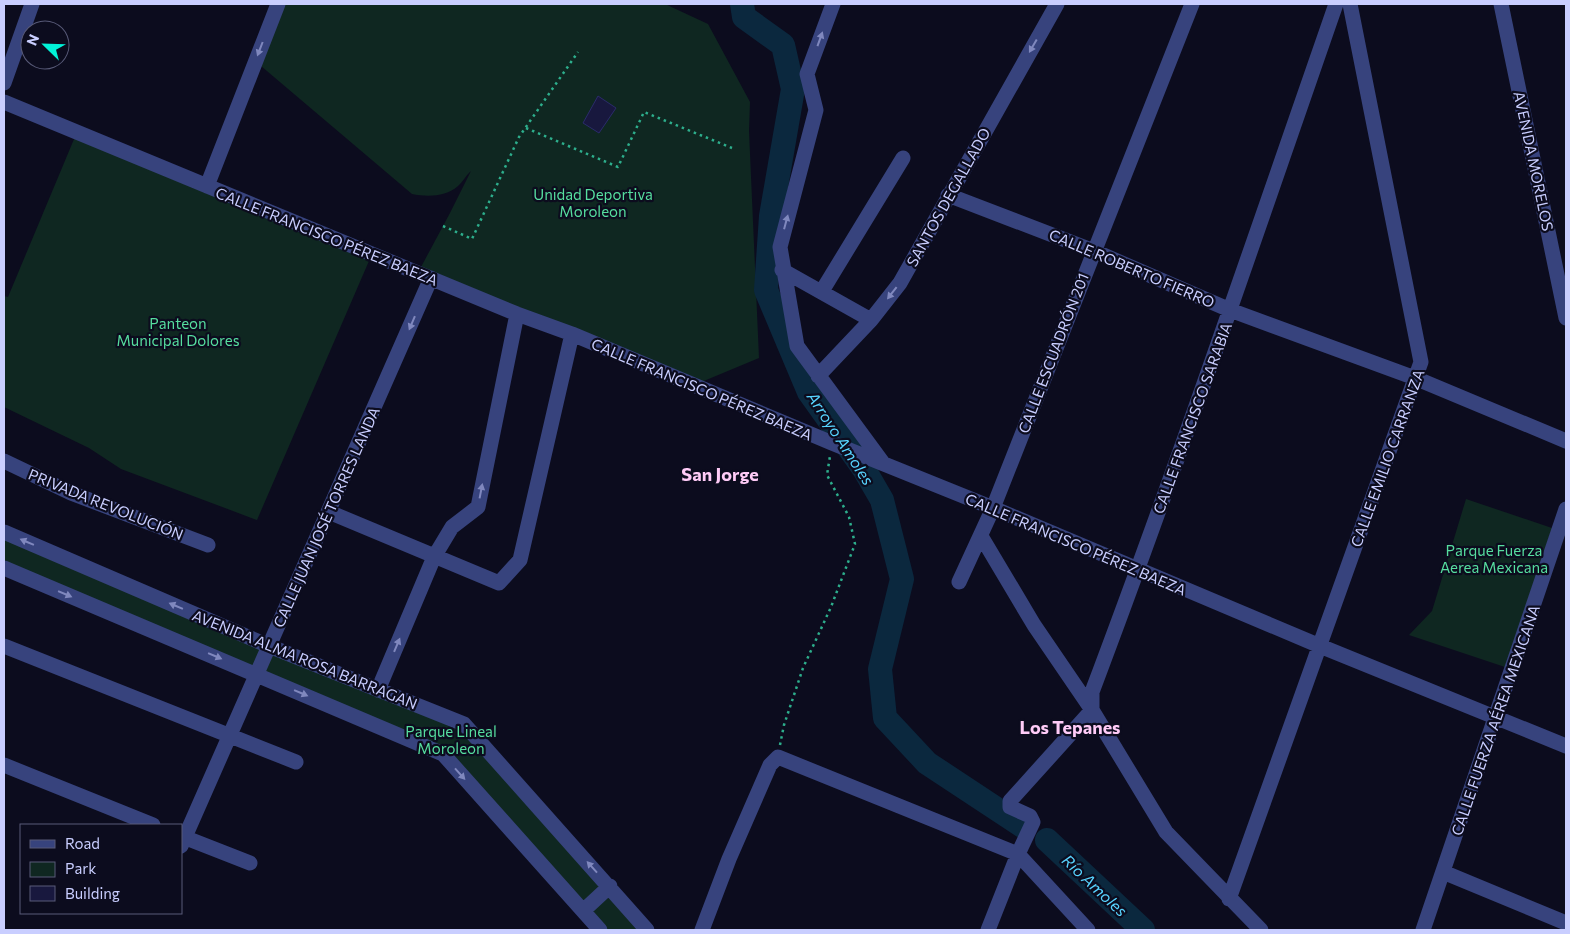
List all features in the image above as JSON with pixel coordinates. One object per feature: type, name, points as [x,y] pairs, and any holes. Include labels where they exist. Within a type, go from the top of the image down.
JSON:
[{"type":"street","points":[[4,82],[32,4]]},
{"type":"street","points":[[207,186],[278,4]]},
{"type":"street","points":[[833,4],[807,74],[816,110],[780,246],[782,270],[797,346],[883,464]]},
{"type":"street","name":"SANTOS DEGALLADO","points":[[818,376],[871,320],[900,283],[1057,4]]},
{"type":"street","name":"CALLE ESCUADRÓN 201","points":[[959,582],[981,536],[1192,4]]},
{"type":"street","name":"CALLE FRANCISCO SARABIA","points":[[1092,710],[1092,692],[1230,310],[1336,4]]},
{"type":"street","name":"CALLE EMILIO CARRANZA","points":[[1229,899],[1421,362],[1350,4]]},
{"type":"street","name":"AVENIDA MORELOS","points":[[1500,5],[1566,318]]},
{"type":"street","name":"CALLE FRANCISCO PÉREZ BAEZA","points":[[4,102],[517,314],[572,334],[1320,646],[1566,746]]},
{"type":"street","points":[[822,291],[903,158]]},
{"type":"street","name":"CALLE ROBERTO FIERRO","points":[[948,195],[1094,251],[1230,310],[1415,378],[1566,442]]},
{"type":"street","points":[[782,270],[871,320]]},
{"type":"street","name":"CALLE JUAN JOSÉ TORRES LANDA","points":[[182,840],[231,735],[431,278]]},
{"type":"street","points":[[378,690],[434,556],[452,527],[478,507],[517,314]]},
{"type":"street","points":[[329,512],[498,583],[520,560],[572,334]]},
{"type":"street","name":"PRIVADA REVOLUCIÓN","points":[[4,461],[71,493],[208,546]]},
{"type":"street","name":"CALLE FUERZA AÉREA MEXICANA","points":[[1423,930],[1566,509]]},
{"type":"street","name":"AVENIDA ALMA ROSA BARRAGAN","points":[[4,532],[269,646],[464,724],[610,886],[647,930]]},
{"type":"street","points":[[981,536],[1034,625],[1092,710],[1166,832],[1258,929]]},
{"type":"street","name":"AVENIDA ALMA ROSA BARRAGAN","points":[[4,568],[443,754],[600,930]]},
{"type":"street","points":[[4,646],[296,762]]},
{"type":"street","points":[[988,930],[1033,822],[1030,816],[1010,807],[1010,801],[1092,710]]},
{"type":"street","points":[[702,930],[732,850],[770,765],[778,756],[1020,850],[1088,930]]},
{"type":"street","points":[[4,765],[152,824]]},
{"type":"street","points":[[182,840],[250,862]]},
{"type":"street","points":[[1443,872],[1566,923]]},
{"type":"street","points":[[582,911],[610,886]]},
{"type":"path","points":[[443,226],[472,239],[520,137],[578,52]]},
{"type":"path","points":[[526,128],[618,167],[644,112],[732,148]]},
{"type":"path","points":[[778,756],[784,725],[803,668],[831,607],[855,544],[849,517],[826,475],[836,445]]},
{"type":"green space","name":"Unidad Deportiva Moroleon","points":[[285,4],[665,4],[708,24],[750,102],[749,131],[759,358],[699,383],[421,267],[471,171],[460,184],[448,192],[430,196],[412,194],[261,66]]},
{"type":"green space","name":"Panteon Municipal Dolores","points":[[77,132],[372,254],[257,520],[121,469],[89,448],[4,407],[4,296],[8,297]]},
{"type":"green space","name":"Parque Fuerza Aerea Mexicana","points":[[1466,499],[1552,528],[1505,667],[1409,635],[1432,611]]},
{"type":"green space","name":"Parque Lineal Moroleon","points":[[4,532],[463,725],[646,930],[600,930],[443,754],[4,568]]},
{"type":"building","points":[[598,96],[616,108],[599,133],[583,123]]},
{"type":"waterway","name":"Arroyo Amoles","points":[[742,4],[744,17],[783,45],[793,89],[771,216],[766,290],[809,392],[864,469],[882,500],[902,579],[880,669],[885,718],[927,763],[1024,827]]},
{"type":"waterway","name":"Río Amoles","points":[[1047,840],[1143,930]]},
{"type":"district","name":"San Jorge","points":[[720,474]]},
{"type":"district","name":"Los Tepanes","points":[[1070,727]]}]
